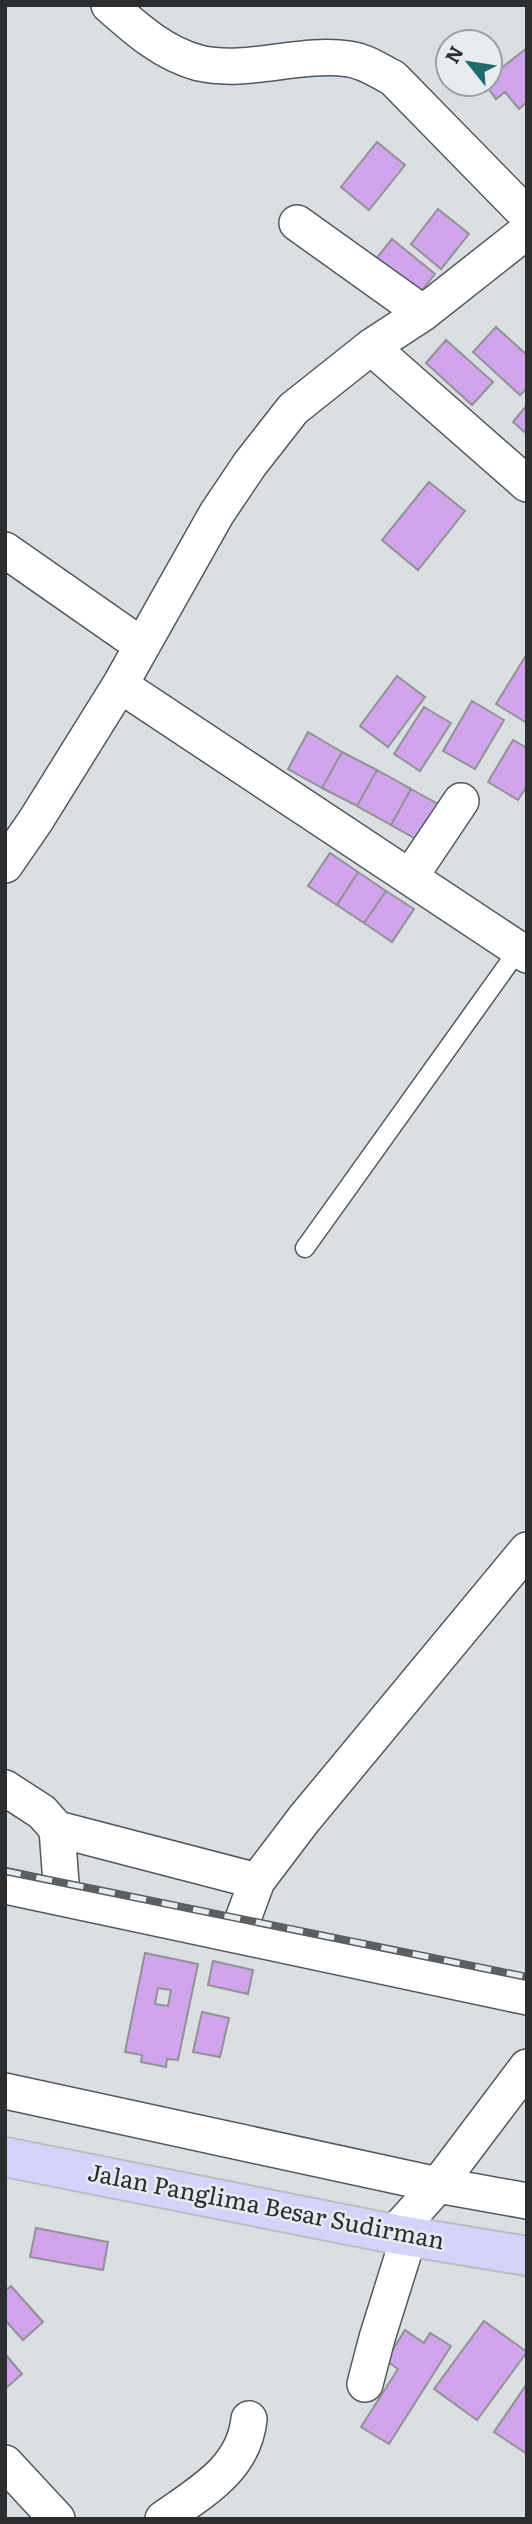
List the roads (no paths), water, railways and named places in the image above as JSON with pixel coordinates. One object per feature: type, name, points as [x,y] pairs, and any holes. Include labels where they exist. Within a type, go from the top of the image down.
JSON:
[{"type":"main road","name":"Jalan Panglima Besar Sudirman","points":[[5,2157],[401,2235],[527,2256]]},
{"type":"street","points":[[109,5],[140,32],[169,51],[197,62],[223,67],[328,58],[351,59],[372,66],[393,78],[527,215]]},
{"type":"street","points":[[297,223],[423,313]]},
{"type":"street","points":[[5,865],[120,685],[217,513],[284,420],[371,347],[423,313],[527,231]]},
{"type":"street","points":[[371,347],[527,484]]},
{"type":"street","points":[[5,550],[141,645]]},
{"type":"street","points":[[120,685],[410,877],[524,948]]},
{"type":"street","points":[[410,877],[461,801]]},
{"type":"street","points":[[237,1935],[257,1881],[304,1819],[527,1550]]},
{"type":"street","points":[[5,1788],[42,1812],[57,1829],[257,1881]]},
{"type":"street","points":[[57,1829],[62,1897]]},
{"type":"street","points":[[5,1886],[527,1997]]},
{"type":"street","points":[[365,2384],[401,2235],[527,2067]]},
{"type":"street","points":[[5,2091],[527,2202]]},
{"type":"street","points":[[163,2519],[217,2482],[236,2458],[247,2434],[249,2418]]},
{"type":"street","points":[[5,2463],[57,2519]]},
{"type":"lane","points":[[305,1248],[524,948]]},
{"type":"railway","points":[[5,1871],[527,1977]]}]
